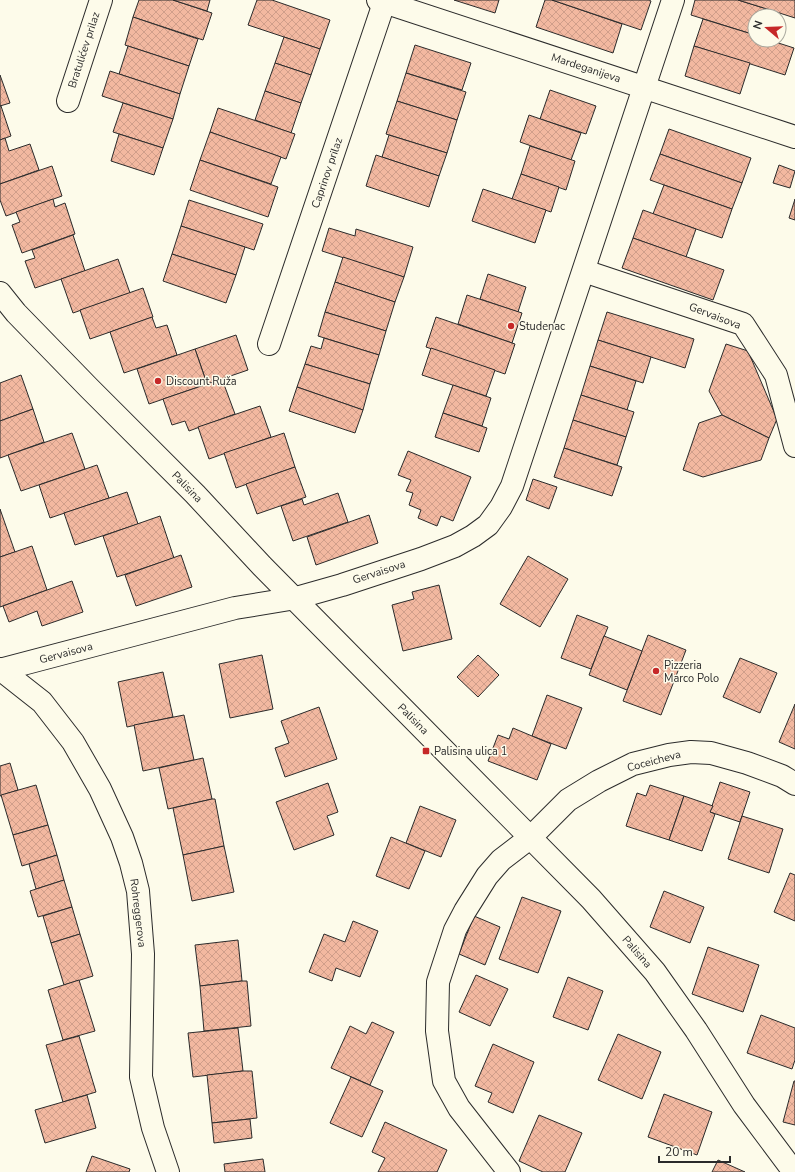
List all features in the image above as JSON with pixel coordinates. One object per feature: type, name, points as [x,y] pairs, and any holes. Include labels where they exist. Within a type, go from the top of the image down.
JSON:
[{"type":"street","name":"Bratulićev prilaz","points":[[68,101],[101,0]]},
{"type":"street","name":"Gervaisova","points":[[0,670],[235,608],[296,598],[455,546],[473,536],[488,524],[501,507],[512,486],[672,0]]},
{"type":"street","name":"Mardeganijeva","points":[[382,1],[795,137]]},
{"type":"street","name":"Caprinov prilaz","points":[[269,344],[382,1]]},
{"type":"street","name":"Gervaisova","points":[[584,271],[743,324],[776,375],[795,446]]},
{"type":"street","name":"Palisina","points":[[0,293],[16,313],[194,494],[262,566],[296,598],[591,899],[654,972],[696,1030],[744,1105],[794,1172]]},
{"type":"street","name":"Rohreggerova","points":[[0,670],[42,702],[73,742],[100,789],[122,837],[131,863],[138,891],[143,954],[141,1077],[153,1128],[168,1172]]},
{"type":"street","name":"Coceicheva","points":[[509,1172],[459,1108],[444,1080],[437,1032],[438,982],[455,930],[487,876],[501,860],[530,837],[568,800],[599,781],[633,764],[669,755],[691,752],[711,753],[747,763],[782,776],[795,784]]},
{"type":"building","points":[[139,0],[173,0],[212,13],[203,40],[133,17]]},
{"type":"building","points":[[173,0],[210,0],[207,11]]},
{"type":"building","points":[[257,0],[272,0],[330,20],[320,49],[248,25]]},
{"type":"building","points":[[454,0],[499,0],[495,13]]},
{"type":"building","points":[[545,0],[552,0],[622,24],[613,53],[536,27]]},
{"type":"building","points":[[552,0],[649,0],[651,1],[641,30]]},
{"type":"building","points":[[695,0],[738,0],[764,8],[747,8],[747,32],[691,15]]},
{"type":"building","points":[[738,0],[795,0],[795,18],[787,15],[787,8],[764,8]]},
{"type":"building","points":[[133,17],[198,39],[189,66],[125,45]]},
{"type":"building","points":[[703,19],[747,33],[747,48],[787,48],[787,46],[794,48],[785,75],[694,46]]},
{"type":"building","points":[[284,37],[320,49],[311,75],[275,63]]},
{"type":"building","points":[[415,45],[471,63],[462,90],[406,73]]},
{"type":"building","points":[[128,46],[189,66],[180,94],[119,74]]},
{"type":"building","points":[[694,46],[750,63],[740,94],[685,76]]},
{"type":"building","points":[[275,63],[311,75],[301,103],[265,91]]},
{"type":"building","points":[[110,71],[180,94],[173,119],[102,96]]},
{"type":"building","points":[[406,73],[466,92],[457,120],[397,101]]},
{"type":"building","points":[[0,75],[10,103],[0,106]]},
{"type":"building","points":[[550,90],[596,106],[586,134],[540,119]]},
{"type":"building","points":[[265,91],[301,103],[291,133],[255,120]]},
{"type":"building","points":[[397,101],[457,120],[447,153],[386,134]]},
{"type":"building","points":[[123,103],[173,119],[163,148],[113,132]]},
{"type":"building","points":[[0,106],[11,136],[0,140]]},
{"type":"building","points":[[218,108],[295,134],[286,159],[210,132]]},
{"type":"building","points":[[529,115],[581,133],[571,160],[520,142]]},
{"type":"building","points":[[669,129],[751,158],[742,183],[660,154]]},
{"type":"building","points":[[210,132],[281,157],[271,184],[200,160]]},
{"type":"building","points":[[119,134],[163,148],[154,175],[111,161]]},
{"type":"building","points":[[389,135],[447,153],[439,176],[382,157]]},
{"type":"building","points":[[5,138],[9,151],[30,144],[39,170],[0,184],[0,140]]},
{"type":"building","points":[[530,146],[575,161],[566,190],[521,174]]},
{"type":"building","points":[[660,154],[742,183],[732,209],[650,180]]},
{"type":"building","points":[[376,155],[439,176],[429,207],[366,186]]},
{"type":"building","points":[[200,160],[278,187],[268,217],[190,190]]},
{"type":"building","points":[[779,165],[795,171],[790,188],[773,183]]},
{"type":"building","points":[[52,166],[62,196],[6,216],[0,200],[0,184]]},
{"type":"building","points":[[521,174],[559,187],[551,212],[512,199]]},
{"type":"building","points":[[664,185],[732,209],[722,238],[653,214]]},
{"type":"building","points":[[483,189],[546,210],[535,243],[472,221]]},
{"type":"building","points":[[53,199],[55,207],[65,203],[75,234],[22,253],[12,225],[20,222],[16,212]]},
{"type":"building","points":[[795,199],[795,220],[789,218]]},
{"type":"building","points":[[189,200],[263,224],[254,250],[181,226]]},
{"type":"building","points":[[643,210],[696,229],[686,257],[633,238]]},
{"type":"building","points":[[181,226],[245,247],[236,275],[172,254]]},
{"type":"building","points":[[329,228],[355,236],[356,229],[413,247],[404,277],[322,251]]},
{"type":"building","points":[[73,235],[85,271],[35,288],[25,261],[35,258],[32,250]]},
{"type":"building","points":[[633,238],[724,270],[713,300],[622,268]]},
{"type":"building","points":[[172,254],[236,275],[226,303],[163,281]]},
{"type":"building","points":[[343,257],[404,277],[395,302],[335,282]]},
{"type":"building","points":[[118,259],[130,293],[73,313],[61,279]]},
{"type":"building","points":[[488,274],[526,287],[518,312],[480,299]]},
{"type":"building","points":[[335,282],[395,302],[386,331],[325,312]]},
{"type":"building","points":[[143,288],[153,317],[90,339],[80,310]]},
{"type":"building","points":[[467,295],[522,313],[512,343],[458,324]]},
{"type":"building","points":[[325,312],[386,331],[379,355],[318,336]]},
{"type":"building","points":[[607,312],[694,339],[685,368],[598,340]]},
{"type":"building","points":[[152,317],[156,328],[167,325],[177,355],[124,373],[110,332]]},
{"type":"building","points":[[436,317],[515,344],[505,374],[426,347]]},
{"type":"building","points":[[236,335],[248,370],[207,384],[195,349]]},
{"type":"building","points":[[324,338],[379,355],[370,384],[305,364],[311,346],[321,349]]},
{"type":"building","points":[[598,340],[651,357],[643,383],[590,366]]},
{"type":"building","points":[[726,344],[748,351],[777,419],[769,438],[722,415],[709,391]]},
{"type":"building","points":[[431,348],[495,370],[486,396],[422,375]]},
{"type":"building","points":[[195,349],[207,384],[149,404],[137,369]]},
{"type":"building","points":[[305,364],[370,384],[363,410],[297,387]]},
{"type":"building","points":[[590,366],[636,381],[627,410],[581,395]]},
{"type":"building","points":[[21,375],[33,409],[0,421],[0,383]]},
{"type":"building","points":[[222,379],[235,414],[189,431],[185,421],[172,425],[163,399]]},
{"type":"building","points":[[453,385],[491,398],[482,426],[443,413]]},
{"type":"building","points":[[297,387],[363,410],[355,433],[289,411]]},
{"type":"building","points":[[581,395],[634,412],[626,437],[573,420]]},
{"type":"building","points":[[260,406],[271,437],[209,459],[198,427]]},
{"type":"building","points":[[33,409],[44,442],[0,458],[0,421]]},
{"type":"building","points":[[443,413],[487,428],[479,452],[435,437]]},
{"type":"building","points":[[722,415],[769,438],[761,460],[703,477],[683,470],[699,423]]},
{"type":"building","points":[[573,420],[626,437],[617,465],[564,448]]},
{"type":"building","points":[[72,433],[85,469],[21,491],[8,455]]},
{"type":"building","points":[[284,433],[295,467],[236,488],[224,453]]},
{"type":"building","points":[[564,448],[622,467],[612,496],[554,477]]},
{"type":"building","points":[[408,451],[471,477],[453,521],[441,516],[437,526],[418,518],[421,510],[409,505],[413,493],[406,491],[411,480],[398,475]]},
{"type":"building","points":[[97,465],[109,498],[50,518],[39,485]]},
{"type":"building","points":[[295,467],[306,497],[257,514],[246,484]]},
{"type":"building","points":[[533,479],[557,487],[549,509],[526,500]]},
{"type":"building","points":[[127,492],[138,524],[75,545],[64,513]]},
{"type":"building","points":[[338,493],[348,522],[293,541],[281,506],[302,499],[304,505]]},
{"type":"building","points":[[0,509],[15,552],[0,557]]},
{"type":"building","points":[[369,515],[378,543],[316,565],[307,537]]},
{"type":"building","points":[[160,516],[174,558],[117,577],[103,536]]},
{"type":"building","points":[[32,546],[47,590],[0,607],[0,557]]},
{"type":"building","points":[[181,555],[192,587],[136,606],[125,575]]},
{"type":"building","points":[[528,556],[568,579],[540,627],[500,604]]},
{"type":"building","points":[[72,581],[83,612],[42,626],[37,611],[9,622],[3,606]]},
{"type":"building","points":[[439,585],[452,639],[403,651],[392,605],[414,599],[412,592]]},
{"type":"building","points":[[577,615],[608,627],[591,669],[561,658]]},
{"type":"building","name":"Pizzeria Marco Polo","points":[[648,635],[686,650],[661,715],[623,701]]},
{"type":"building","points":[[604,636],[642,651],[627,690],[589,675]]},
{"type":"building","points":[[262,655],[273,709],[230,718],[219,664]]},
{"type":"building","points":[[478,655],[499,675],[478,697],[457,677]]},
{"type":"building","points":[[740,658],[777,673],[760,713],[723,697]]},
{"type":"building","points":[[163,672],[173,717],[127,727],[118,682]]},
{"type":"building","points":[[547,695],[582,708],[566,749],[532,736]]},
{"type":"building","points":[[795,704],[795,749],[779,742]]},
{"type":"building","points":[[319,707],[337,759],[285,777],[275,748],[289,743],[281,721]]},
{"type":"building","points":[[184,715],[194,760],[143,771],[134,725]]},
{"type":"building","points":[[513,728],[551,744],[537,780],[488,761],[498,735],[509,739]]},
{"type":"building","points":[[203,758],[212,799],[168,809],[159,768]]},
{"type":"building","points":[[10,763],[18,790],[0,796],[0,766]]},
{"type":"building","points":[[720,782],[750,792],[740,822],[710,812]]},
{"type":"building","points":[[328,783],[338,812],[327,816],[334,835],[294,850],[276,802]]},
{"type":"building","points":[[36,785],[48,825],[13,835],[1,795]]},
{"type":"building","points":[[650,785],[684,796],[669,840],[626,826],[637,793],[646,796]]},
{"type":"building","points":[[684,796],[713,806],[710,812],[715,814],[702,851],[669,840]]},
{"type":"building","points":[[215,799],[224,846],[183,855],[173,808]]},
{"type":"building","points":[[420,806],[456,820],[441,857],[406,843]]},
{"type":"building","points":[[742,816],[783,829],[769,873],[728,859]]},
{"type":"building","points":[[48,825],[57,855],[22,866],[13,835]]},
{"type":"building","points":[[391,837],[425,851],[409,889],[376,876]]},
{"type":"building","points":[[224,846],[234,892],[192,901],[183,855]]},
{"type":"building","points":[[57,855],[64,880],[36,889],[29,864]]},
{"type":"building","points":[[790,873],[795,875],[795,921],[774,912]]},
{"type":"building","points":[[64,880],[72,907],[38,917],[30,891]]},
{"type":"building","points":[[664,891],[704,907],[690,943],[650,927]]},
{"type":"building","points":[[522,897],[561,911],[538,973],[499,959]]},
{"type":"building","points":[[72,907],[80,934],[51,943],[43,916]]},
{"type":"building","points":[[474,916],[500,927],[485,965],[459,954]]},
{"type":"building","points":[[353,921],[378,931],[360,977],[336,968],[332,981],[309,972],[324,934],[345,942]]},
{"type":"building","points":[[80,934],[93,976],[64,985],[51,943]]},
{"type":"building","points":[[238,940],[242,981],[200,986],[195,945]]},
{"type":"building","points":[[708,947],[759,965],[743,1012],[692,994]]},
{"type":"building","points":[[476,975],[508,989],[490,1026],[459,1012]]},
{"type":"building","points":[[568,977],[603,991],[588,1030],[553,1017]]},
{"type":"building","points":[[79,980],[95,1031],[63,1040],[48,990]]},
{"type":"building","points":[[247,981],[251,1026],[204,1031],[200,986]]},
{"type":"building","points":[[761,1015],[795,1028],[795,1060],[792,1069],[747,1053]]},
{"type":"building","points":[[372,1022],[394,1032],[370,1085],[331,1068],[350,1026],[366,1034]]},
{"type":"building","points":[[238,1028],[243,1071],[193,1077],[188,1033]]},
{"type":"building","points":[[618,1034],[661,1052],[642,1099],[598,1080]]},
{"type":"building","points":[[79,1036],[96,1092],[63,1102],[46,1045]]},
{"type":"building","points":[[493,1044],[534,1062],[513,1113],[488,1102],[492,1093],[475,1086]]},
{"type":"building","points":[[252,1071],[257,1118],[212,1123],[207,1075]]},
{"type":"building","points":[[351,1077],[383,1091],[362,1137],[330,1123]]},
{"type":"building","points":[[795,1081],[795,1125],[783,1122]]},
{"type":"building","points":[[664,1094],[712,1112],[697,1155],[648,1137]]},
{"type":"building","points":[[87,1095],[96,1128],[45,1143],[35,1110]]},
{"type":"building","points":[[539,1115],[582,1133],[565,1172],[543,1172],[519,1161]]},
{"type":"building","points":[[250,1119],[252,1138],[214,1143],[212,1123]]},
{"type":"building","points":[[385,1122],[447,1150],[437,1172],[378,1172],[385,1158],[372,1152]]},
{"type":"building","points":[[92,1156],[130,1169],[129,1172],[86,1172]]},
{"type":"building","points":[[263,1159],[265,1172],[225,1172],[224,1164]]},
{"type":"building","points":[[718,1160],[745,1172],[712,1172]]},
{"type":"place","name":"Studenac","points":[[511,326]]},
{"type":"place","name":"Discount Ruža","points":[[158,381]]},
{"type":"place","name":"Pizzeria Marco Polo","points":[[656,671]]},
{"type":"place","name":"Palisina ulica 1","points":[[426,751]]}]
